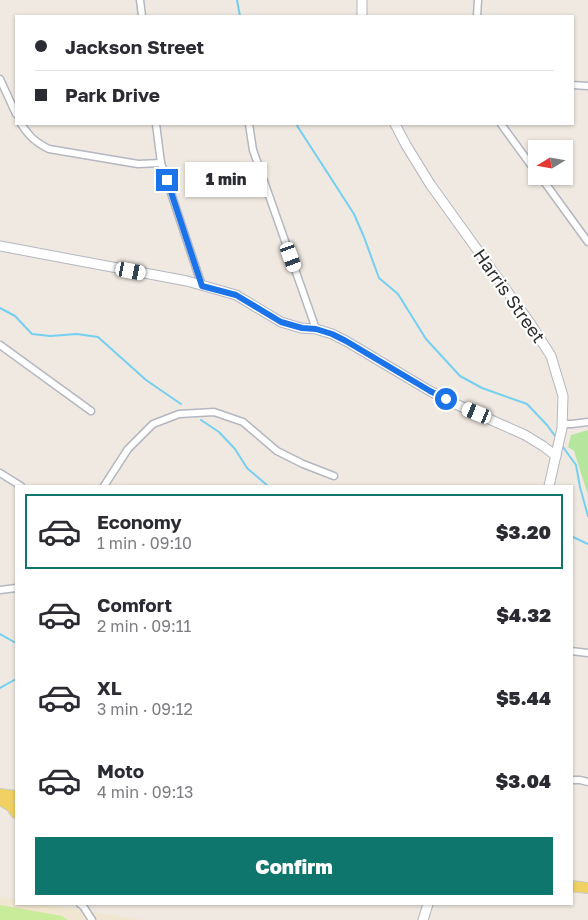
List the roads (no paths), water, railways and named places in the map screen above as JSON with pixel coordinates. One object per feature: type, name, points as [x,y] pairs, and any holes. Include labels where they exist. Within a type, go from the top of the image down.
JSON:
[{"type":"main road","points":[[0,794],[15,796]]},
{"type":"main road","points":[[0,800],[11,806],[15,812]]},
{"type":"main road","points":[[573,886],[588,888]]},
{"type":"street","points":[[140,0],[142,15]]},
{"type":"street","points":[[362,0],[362,15]]},
{"type":"street","points":[[477,15],[478,0]]},
{"type":"street","points":[[0,79],[15,112]]},
{"type":"street","points":[[574,85],[588,86]]},
{"type":"street","points":[[22,125],[29,136],[49,149],[138,164],[161,163]]},
{"type":"street","points":[[156,125],[161,163],[202,286]]},
{"type":"street","points":[[249,125],[253,150],[316,329]]},
{"type":"street","name":"Harris Street","points":[[396,125],[430,184],[530,323],[551,356],[563,396],[562,424],[550,485]]},
{"type":"street","points":[[502,125],[528,161]]},
{"type":"street","points":[[547,185],[588,242]]},
{"type":"street","points":[[0,246],[187,282],[236,295],[281,322],[302,328],[316,329],[346,341],[430,391],[525,435],[556,456]]},
{"type":"street","points":[[0,345],[91,411]]},
{"type":"street","points":[[105,485],[128,449],[153,424],[179,414],[214,412],[243,422],[277,451],[334,476]]},
{"type":"street","points":[[562,424],[588,422]]},
{"type":"street","points":[[0,473],[19,485]]},
{"type":"street","points":[[0,590],[15,588]]},
{"type":"street","points":[[573,651],[588,653]]},
{"type":"street","points":[[573,780],[588,782]]},
{"type":"street","points":[[82,905],[92,920]]},
{"type":"street","points":[[423,920],[428,905]]},
{"type":"waterway","points":[[237,0],[240,15]]},
{"type":"waterway","points":[[297,125],[354,214],[379,278],[398,294],[426,339],[460,376],[482,388],[527,404],[555,436]]},
{"type":"waterway","points":[[0,308],[15,316],[32,334],[50,336],[77,334],[98,337],[146,380],[181,404]]},
{"type":"waterway","points":[[201,420],[219,432],[235,449],[247,468],[267,485]]},
{"type":"waterway","points":[[563,447],[576,465],[588,516]]},
{"type":"waterway","points":[[573,537],[588,544]]},
{"type":"waterway","points":[[0,634],[15,642]]},
{"type":"waterway","points":[[0,688],[15,680]]}]
